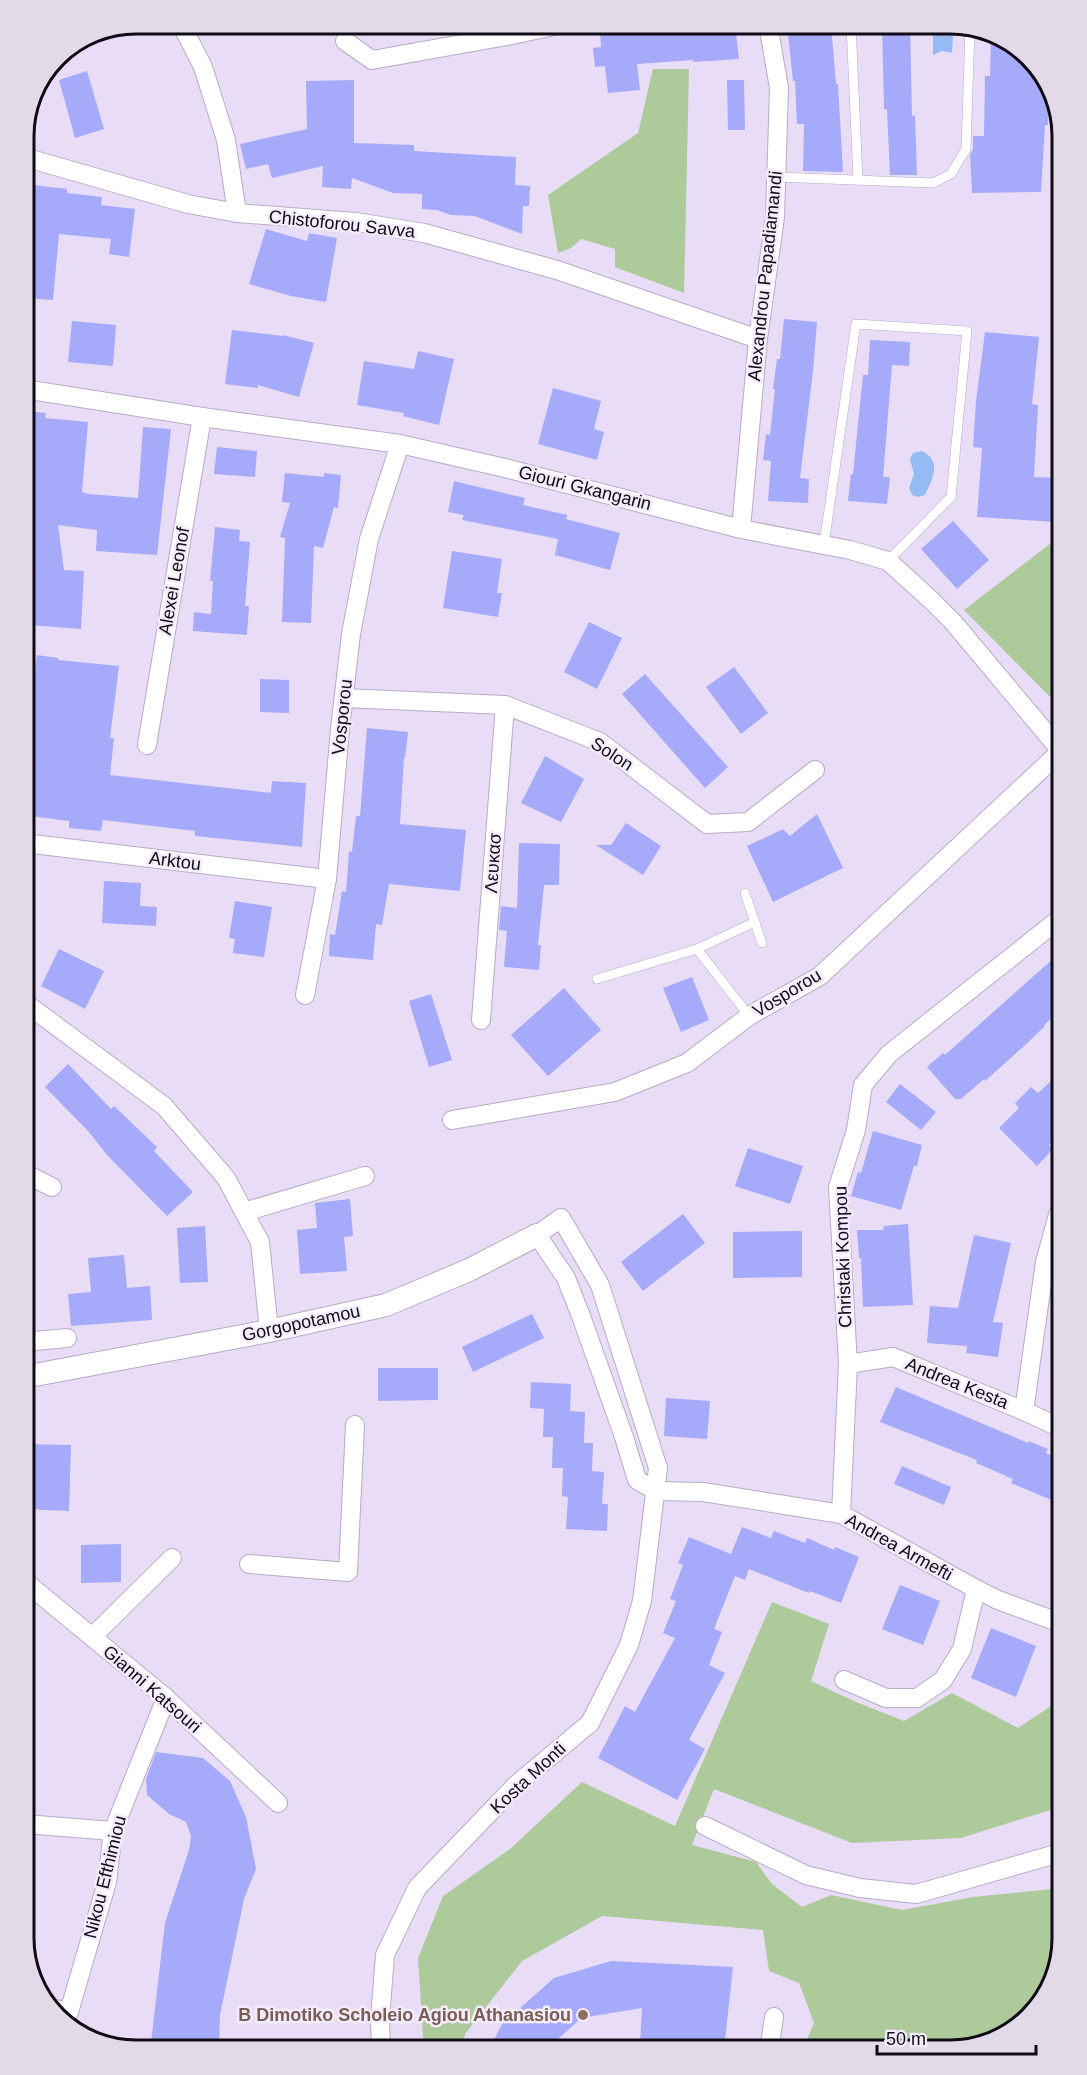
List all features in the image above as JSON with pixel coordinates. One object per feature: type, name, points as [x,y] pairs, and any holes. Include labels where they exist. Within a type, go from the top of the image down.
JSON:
[{"type":"street","points":[[186,34],[203,67],[226,140],[237,213]]},
{"type":"street","points":[[345,41],[372,60],[514,34]]},
{"type":"street","name":"Alexandrou Papadiamandi","points":[[741,529],[758,339],[775,217],[779,88],[770,35]]},
{"type":"street","name":"Chistoforou Savva","points":[[35,160],[188,204],[237,213],[356,222],[424,233],[557,270],[758,339]]},
{"type":"street","name":"Giouri Gkangarin","points":[[35,391],[202,417],[400,444],[505,468],[741,529],[824,544],[888,561],[932,600],[1052,741]]},
{"type":"street","name":"Alexei Leonof","points":[[147,745],[202,417]]},
{"type":"street","name":"Vosporou","points":[[305,995],[327,879],[351,634],[369,539],[400,444]]},
{"type":"street","name":"Solon","points":[[344,698],[505,705],[600,742],[707,824],[748,822],[815,770]]},
{"type":"street","name":"Λευκασ","points":[[482,1020],[505,705]]},
{"type":"street","name":"Vosporou","points":[[452,1120],[615,1092],[687,1062],[750,1016],[820,976],[1052,760]]},
{"type":"street","name":"Arktou","points":[[35,844],[327,879]]},
{"type":"street","name":"Christaki Kompou","points":[[841,1514],[848,1364],[838,1187],[856,1130],[863,1085],[889,1054],[1052,925]]},
{"type":"street","points":[[35,1010],[164,1106],[226,1178],[260,1242],[269,1330]]},
{"type":"street","points":[[244,1212],[365,1176]]},
{"type":"street","points":[[34,1178],[52,1187]]},
{"type":"street","name":"Gorgopotamou","points":[[34,1375],[386,1305],[469,1270],[537,1235],[561,1218]]},
{"type":"street","name":"Kosta Monti","points":[[381,2040],[384,1955],[417,1888],[516,1785],[590,1723],[629,1645],[642,1601],[658,1468],[600,1285],[561,1218]]},
{"type":"street","points":[[537,1235],[566,1278],[624,1437],[637,1480],[656,1491]]},
{"type":"street","points":[[1024,1411],[1045,1262],[1052,1237]]},
{"type":"street","points":[[34,1341],[67,1338]]},
{"type":"street","name":"Andrea Kesta","points":[[848,1364],[893,1357],[1052,1424]]},
{"type":"street","points":[[249,1564],[348,1572],[356,1425]]},
{"type":"street","name":"Andrea Armefti","points":[[656,1491],[703,1492],[841,1514],[976,1589],[998,1600],[1052,1620]]},
{"type":"street","points":[[92,1637],[172,1558]]},
{"type":"street","name":"Gianni Katsouri","points":[[34,1589],[166,1698],[278,1803]]},
{"type":"street","points":[[844,1680],[886,1698],[917,1698],[943,1680],[962,1649],[976,1589]]},
{"type":"street","name":"Nikou Efthimiou","points":[[64,2011],[69,2012],[107,1882],[113,1831],[166,1698]]},
{"type":"street","points":[[34,1825],[113,1831]]},
{"type":"street","points":[[705,1826],[806,1875],[860,1888],[916,1894],[1052,1855]]},
{"type":"street","points":[[771,2040],[774,2017]]},
{"type":"lane","points":[[851,35],[858,180]]},
{"type":"lane","points":[[776,177],[933,183],[951,174],[966,149],[970,36]]},
{"type":"lane","points":[[824,544],[856,324],[967,331],[951,498],[888,561]]},
{"type":"lane","points":[[745,893],[762,943]]},
{"type":"lane","points":[[597,979],[697,949],[755,922]]},
{"type":"lane","points":[[697,949],[750,1016]]},
{"type":"green space","points":[[653,69],[689,69],[684,293],[615,267],[615,249],[581,239],[571,248],[558,253],[548,195],[638,133]]},
{"type":"green space","points":[[1052,542],[1052,699],[964,610]]},
{"type":"green space","points":[[772,1602],[829,1624],[811,1681],[904,1721],[952,1693],[1018,1728],[1052,1705],[1052,1809],[961,1838],[852,1843],[714,1789],[692,1845],[756,1862],[772,1884],[802,1907],[831,1895],[902,1910],[973,1897],[1052,1889],[1052,1952],[1042,1984],[1023,2011],[1013,2019],[990,2033],[971,2039],[807,2040],[814,2023],[799,1983],[769,1971],[763,1930],[602,1916],[522,1961],[465,2034],[464,2040],[423,2040],[418,1958],[443,1896],[510,1849],[582,1782],[675,1826]]},
{"type":"water","points":[[933,35],[953,35],[952,53],[942,51],[933,55]]},
{"type":"water","points":[[922,451],[932,460],[934,471],[925,495],[918,497],[912,495],[909,488],[914,474],[910,459],[913,453]]},
{"type":"building","points":[[600,35],[736,35],[739,59],[637,64],[640,90],[608,93],[605,66],[595,67],[593,48],[601,47]]},
{"type":"building","points":[[788,35],[832,35],[836,84],[838,84],[843,172],[803,171],[804,124],[797,124],[795,81],[793,81]]},
{"type":"building","points":[[882,35],[910,35],[912,116],[915,115],[917,175],[890,175],[887,109],[884,109]]},
{"type":"building","points":[[991,43],[1002,48],[1023,64],[1045,97],[1048,108],[1048,125],[1045,125],[1041,192],[972,193],[970,155],[973,149],[973,136],[984,136],[985,76],[990,76]]},
{"type":"building","points":[[87,71],[104,129],[75,138],[59,80]]},
{"type":"building","points":[[354,80],[354,143],[414,145],[414,151],[516,157],[515,185],[530,186],[529,206],[523,206],[522,234],[475,216],[451,215],[437,210],[422,209],[422,194],[393,193],[352,178],[351,189],[322,187],[323,166],[272,178],[268,164],[246,169],[240,144],[307,129],[306,81]]},
{"type":"building","points":[[727,80],[744,80],[745,130],[728,130]]},
{"type":"building","points":[[35,185],[67,189],[67,193],[102,197],[101,205],[135,209],[129,257],[109,254],[111,239],[59,234],[53,300],[35,299]]},
{"type":"building","points":[[266,229],[307,241],[309,233],[337,238],[326,302],[291,296],[249,284]]},
{"type":"building","points":[[784,319],[817,322],[800,478],[809,479],[808,503],[768,501],[771,461],[763,460],[766,434],[770,435],[775,389],[773,389],[777,359],[780,359]]},
{"type":"building","points":[[72,321],[116,325],[113,366],[68,362]]},
{"type":"building","points":[[232,330],[283,335],[314,343],[299,397],[258,385],[258,388],[225,384]]},
{"type":"building","points":[[985,332],[1039,337],[1032,404],[1038,405],[1034,477],[1052,478],[1052,522],[977,517],[982,448],[973,447]]},
{"type":"building","points":[[870,340],[910,342],[909,366],[892,365],[883,477],[890,477],[887,504],[848,501],[863,375],[868,375]]},
{"type":"building","points":[[418,351],[454,359],[439,425],[403,416],[404,413],[357,405],[364,361],[414,369]]},
{"type":"building","points":[[553,388],[601,401],[594,429],[604,432],[597,460],[538,444]]},
{"type":"building","points":[[35,412],[46,413],[45,418],[88,422],[82,492],[89,494],[138,498],[143,427],[171,429],[157,555],[96,551],[97,530],[58,525],[64,570],[84,571],[81,629],[35,626]]},
{"type":"building","points":[[217,447],[257,451],[255,477],[214,474]]},
{"type":"building","points":[[285,473],[324,477],[324,473],[341,475],[338,508],[334,507],[323,548],[314,546],[311,623],[282,622],[285,538],[280,537],[290,503],[282,502]]},
{"type":"building","points":[[454,481],[525,498],[523,505],[567,515],[566,519],[620,533],[610,570],[555,555],[558,539],[462,520],[464,515],[448,512]]},
{"type":"building","points":[[953,521],[989,560],[957,589],[921,549]]},
{"type":"building","points":[[215,527],[240,530],[239,541],[250,542],[245,606],[249,606],[247,635],[193,631],[194,612],[211,614],[213,581],[210,581]]},
{"type":"building","points":[[452,551],[502,559],[497,593],[502,593],[498,617],[443,608]]},
{"type":"building","points":[[589,622],[622,638],[597,689],[564,672]]},
{"type":"building","points":[[37,655],[58,658],[58,660],[119,666],[110,738],[114,738],[110,775],[271,793],[272,781],[306,783],[302,847],[195,836],[195,831],[103,820],[101,831],[69,828],[69,821],[35,816],[35,673]]},
{"type":"building","points":[[734,667],[768,713],[741,734],[706,687]]},
{"type":"building","points":[[645,674],[728,767],[705,788],[622,694]]},
{"type":"building","points":[[260,679],[289,680],[289,713],[260,712]]},
{"type":"building","points":[[367,728],[408,732],[404,757],[400,824],[466,830],[460,891],[389,884],[382,925],[376,924],[373,960],[329,956],[330,934],[335,935],[342,891],[346,892],[349,851],[352,852],[356,816],[360,816]]},
{"type":"building","points":[[545,756],[584,779],[561,822],[521,803]]},
{"type":"building","points":[[817,814],[843,868],[773,902],[747,846],[783,829],[790,836]]},
{"type":"building","points":[[626,823],[661,846],[643,875],[596,845],[611,845]]},
{"type":"building","points":[[519,843],[560,844],[559,885],[544,885],[538,945],[541,945],[539,970],[504,967],[507,931],[499,930],[501,906],[517,908]]},
{"type":"building","points":[[104,881],[141,883],[140,906],[157,907],[156,926],[102,923]]},
{"type":"building","points":[[235,901],[272,907],[264,957],[233,953],[235,939],[229,938]]},
{"type":"building","points":[[59,949],[104,971],[85,1009],[41,986]]},
{"type":"building","points":[[1052,960],[1052,1018],[985,1081],[984,1079],[961,1099],[955,1099],[927,1067],[943,1053],[945,1055]]},
{"type":"building","points":[[692,977],[709,1020],[681,1032],[663,988]]},
{"type":"building","points":[[564,988],[601,1030],[548,1076],[511,1035]]},
{"type":"building","points":[[431,994],[452,1060],[429,1067],[409,1001]]},
{"type":"building","points":[[68,1064],[111,1109],[114,1106],[157,1147],[154,1151],[193,1192],[167,1216],[45,1087]]},
{"type":"building","points":[[1052,1080],[1052,1142],[1049,1145],[1052,1150],[1037,1166],[999,1128],[1019,1108],[1015,1103],[1031,1087],[1038,1093]]},
{"type":"building","points":[[900,1084],[936,1112],[921,1130],[886,1102]]},
{"type":"building","points":[[873,1131],[922,1145],[901,1210],[851,1196],[858,1172],[861,1173]]},
{"type":"building","points":[[748,1148],[803,1166],[790,1204],[735,1186]]},
{"type":"building","points":[[350,1199],[353,1236],[344,1237],[347,1271],[300,1274],[297,1230],[317,1228],[315,1203]]},
{"type":"building","points":[[683,1214],[705,1243],[643,1291],[621,1262]]},
{"type":"building","points":[[908,1224],[913,1305],[863,1307],[861,1258],[859,1258],[857,1230],[883,1230],[884,1226]]},
{"type":"building","points":[[205,1226],[208,1282],[180,1283],[177,1228]]},
{"type":"building","points":[[802,1231],[802,1277],[733,1278],[733,1232]]},
{"type":"building","points":[[974,1235],[1011,1243],[993,1322],[1003,1323],[998,1357],[966,1353],[967,1346],[927,1343],[930,1306],[958,1308]]},
{"type":"building","points":[[124,1255],[127,1288],[150,1286],[152,1320],[71,1326],[68,1294],[91,1292],[88,1258]]},
{"type":"building","points":[[532,1314],[544,1338],[473,1372],[462,1347]]},
{"type":"building","points":[[378,1368],[438,1368],[438,1400],[378,1401]]},
{"type":"building","points":[[531,1382],[571,1384],[570,1411],[585,1412],[584,1443],[593,1443],[592,1471],[604,1472],[602,1504],[608,1504],[607,1531],[566,1529],[568,1497],[562,1496],[563,1468],[552,1468],[553,1437],[543,1437],[544,1409],[530,1408]]},
{"type":"building","points":[[896,1387],[1028,1443],[1029,1441],[1048,1449],[1046,1453],[1052,1456],[1052,1500],[1011,1483],[1013,1479],[976,1463],[977,1460],[880,1422]]},
{"type":"building","points":[[666,1398],[710,1401],[707,1439],[664,1436]]},
{"type":"building","points":[[34,1444],[71,1445],[69,1511],[34,1509]]},
{"type":"building","points":[[902,1466],[951,1487],[944,1505],[894,1484]]},
{"type":"building","points":[[742,1527],[771,1538],[774,1531],[805,1543],[807,1538],[834,1550],[835,1547],[859,1557],[841,1603],[749,1569],[745,1580],[735,1576],[714,1629],[722,1632],[709,1665],[725,1673],[689,1740],[705,1749],[677,1800],[598,1758],[625,1706],[635,1712],[675,1638],[663,1633],[676,1601],[670,1599],[683,1565],[678,1563],[689,1537],[731,1554]]},
{"type":"building","points":[[121,1544],[121,1582],[81,1583],[81,1545]]},
{"type":"building","points":[[900,1585],[940,1601],[923,1645],[882,1629]]},
{"type":"building","points":[[991,1628],[1036,1646],[1016,1697],[971,1678]]},
{"type":"building","points":[[156,1752],[203,1758],[230,1781],[246,1817],[256,1869],[244,1899],[220,2015],[219,2040],[151,2040],[165,1923],[189,1850],[191,1836],[186,1822],[169,1814],[147,1795],[146,1779]]},
{"type":"building","points":[[611,1961],[733,1967],[725,2040],[640,2040],[642,2008],[581,2018],[557,2040],[494,2040],[502,2024],[554,1978]]},
{"type":"place","name":"B Dimotiko Scholeio Agiou Athanasiou","points":[[583,2015]]}]
